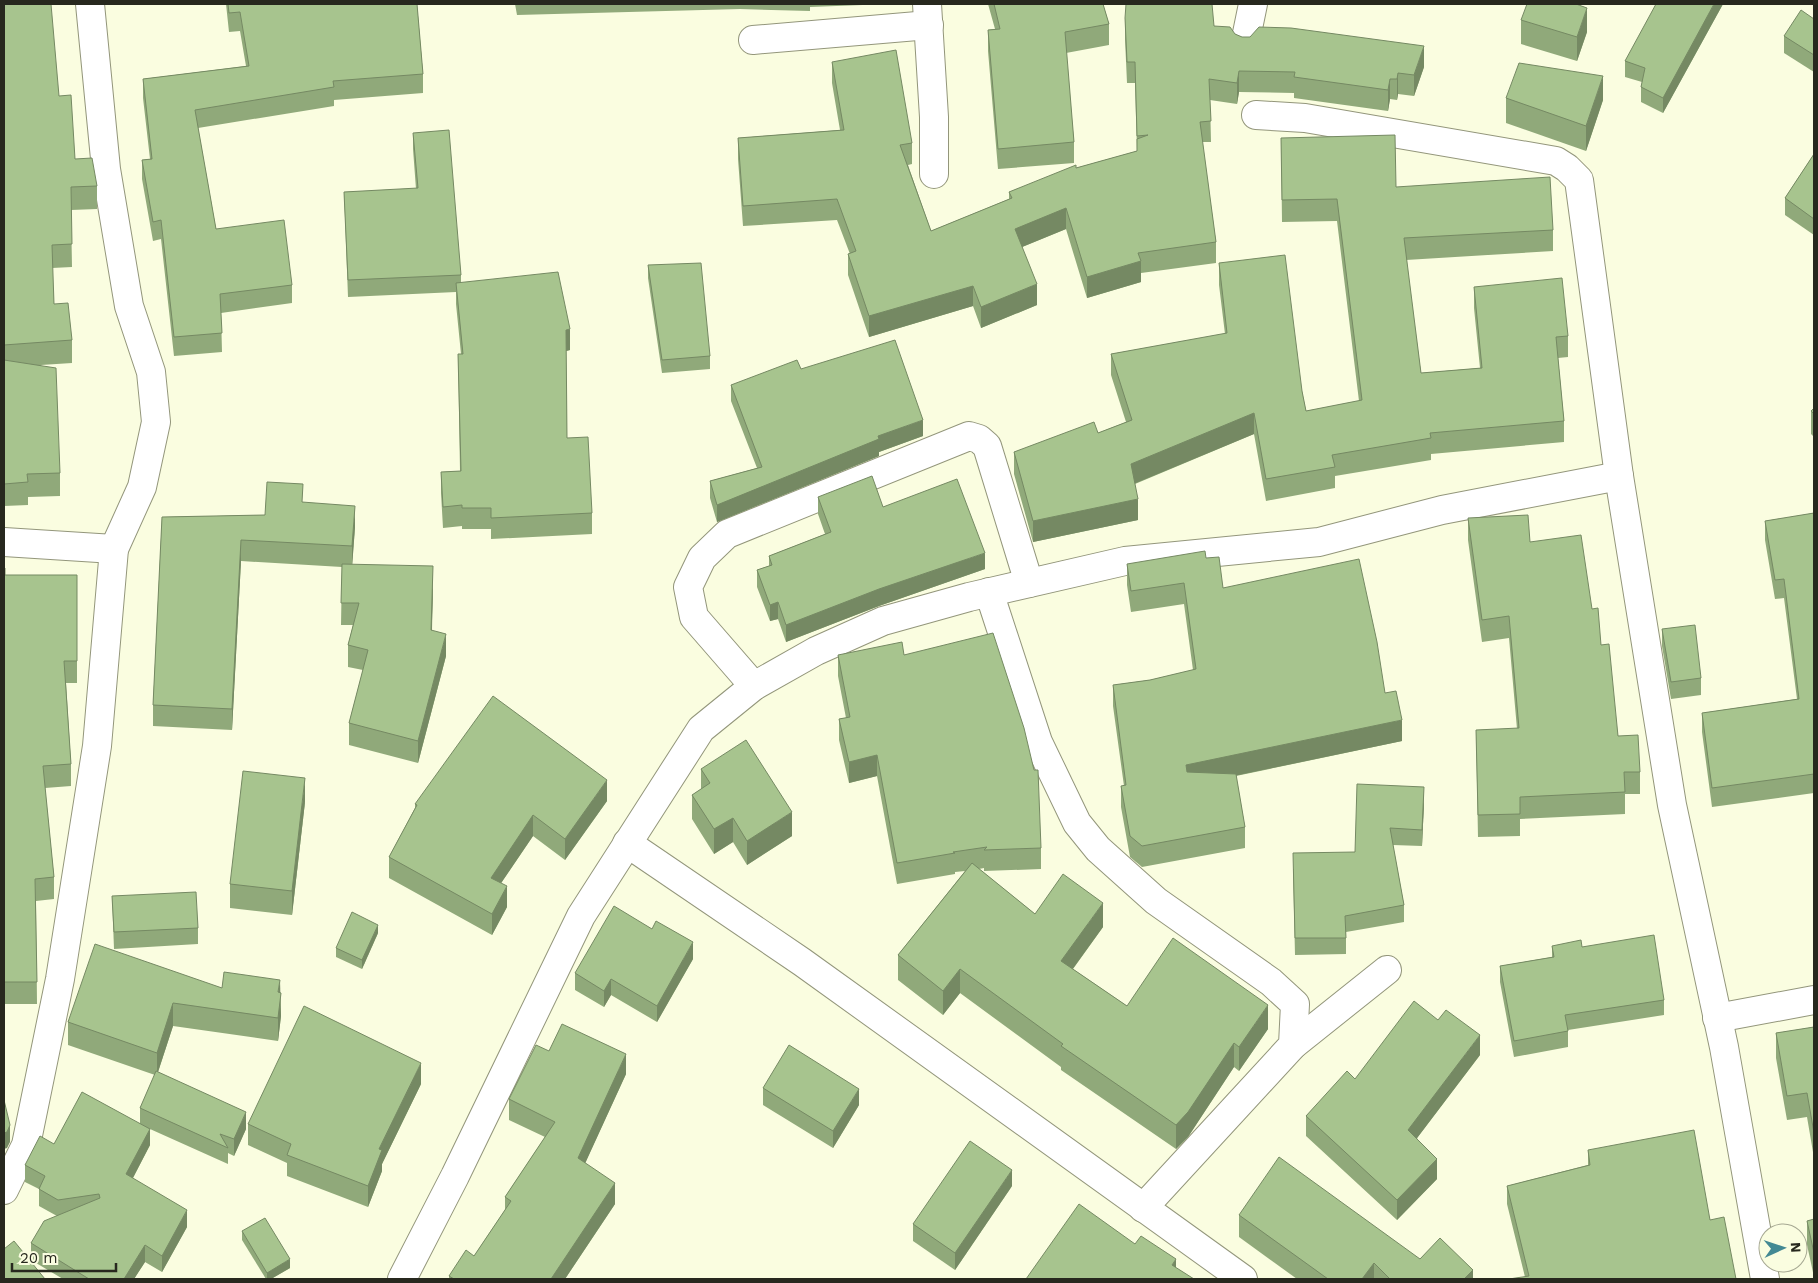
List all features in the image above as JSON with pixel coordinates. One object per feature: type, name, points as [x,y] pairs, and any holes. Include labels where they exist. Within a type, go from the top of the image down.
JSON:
[{"type":"street","points":[[4,1190],[26,1145],[60,979],[97,746],[114,549],[142,487],[156,422],[151,372],[129,306],[106,169],[90,4]]},
{"type":"street","points":[[1245,43],[1253,4]]},
{"type":"street","points":[[753,40],[928,14],[934,117],[934,174]]},
{"type":"street","points":[[1256,115],[1305,118],[1547,159],[1556,161],[1567,168],[1579,180],[1619,476],[1672,805],[1717,1018],[1765,1279]]},
{"type":"street","points":[[754,686],[694,617],[688,587],[702,558],[727,534],[969,436],[978,439],[987,446],[1029,583]]},
{"type":"street","points":[[402,1279],[456,1176],[580,916],[701,728],[754,686],[816,651],[883,621],[990,592],[1125,561],[1320,542],[1442,510],[1619,476]]},
{"type":"street","points":[[4,542],[114,549]]},
{"type":"street","points":[[990,592],[1038,742],[1077,823],[1098,848],[1156,901],[1271,982],[1295,1004],[1294,1044]]},
{"type":"street","points":[[627,843],[802,962],[1243,1279]]},
{"type":"street","points":[[1143,1208],[1294,1044],[1387,970]]},
{"type":"street","points":[[1717,1018],[1814,1000]]},
{"type":"building","points":[[4,4],[51,4],[59,96],[71,95],[75,159],[92,158],[97,186],[71,187],[72,244],[52,245],[54,304],[68,303],[72,340],[4,345]]},
{"type":"building","points":[[228,4],[417,4],[423,74],[333,81],[334,87],[195,110],[216,229],[284,220],[292,285],[220,294],[222,333],[174,337],[161,220],[153,222],[142,160],[152,159],[143,79],[249,66],[240,12],[229,13]]},
{"type":"building","points":[[994,4],[1103,4],[1109,24],[1065,32],[1074,142],[998,149],[988,30],[1000,29]]},
{"type":"building","points":[[1126,4],[1212,4],[1214,26],[1230,27],[1235,34],[1242,37],[1250,37],[1259,27],[1291,28],[1424,46],[1414,75],[1398,73],[1397,79],[1390,79],[1388,90],[1294,77],[1295,72],[1239,71],[1237,83],[1209,79],[1211,121],[1200,122],[1216,242],[1138,253],[1141,261],[1087,277],[1066,208],[1015,229],[1037,284],[981,307],[973,286],[869,316],[848,254],[856,251],[837,199],[743,206],[738,138],[844,130],[832,62],[896,50],[912,143],[900,145],[931,231],[1012,198],[1009,192],[1076,165],[1076,168],[1137,151],[1137,139],[1148,135],[1137,136],[1135,62],[1127,62]]},
{"type":"building","points":[[1527,4],[1576,4],[1587,8],[1577,37],[1521,20]]},
{"type":"building","points":[[1656,4],[1714,4],[1663,98],[1641,87],[1645,68],[1625,61]]},
{"type":"building","points":[[1801,10],[1814,19],[1814,55],[1784,36]]},
{"type":"building","points":[[1519,63],[1603,76],[1586,126],[1506,98]]},
{"type":"building","points":[[449,130],[461,275],[348,280],[344,192],[418,188],[413,133]]},
{"type":"building","points":[[1395,135],[1396,187],[1550,177],[1553,230],[1404,238],[1421,373],[1482,368],[1474,287],[1562,278],[1568,336],[1556,337],[1564,421],[1430,433],[1431,438],[1332,455],[1335,467],[1266,479],[1254,413],[1131,464],[1138,499],[1033,521],[1014,452],[1094,422],[1098,433],[1132,420],[1111,354],[1227,333],[1219,263],[1285,255],[1306,411],[1362,400],[1337,199],[1282,200],[1281,138]]},
{"type":"building","points":[[1814,154],[1814,219],[1785,198]]},
{"type":"building","points":[[701,263],[710,356],[662,360],[648,265]]},
{"type":"building","points":[[558,272],[570,329],[566,330],[567,438],[588,437],[592,513],[491,518],[491,508],[462,508],[462,505],[443,507],[441,472],[461,471],[458,354],[463,354],[456,283]]},
{"type":"building","points":[[895,340],[923,420],[878,436],[879,439],[717,505],[710,481],[762,467],[731,385],[797,360],[801,369]]},
{"type":"building","points":[[4,360],[56,368],[60,473],[27,474],[28,482],[4,484]]},
{"type":"building","points":[[872,476],[883,507],[957,479],[985,553],[879,589],[786,625],[778,602],[770,605],[757,570],[772,565],[769,556],[831,532],[818,497]]},
{"type":"building","points":[[267,482],[303,484],[302,502],[355,506],[352,546],[241,540],[232,709],[153,705],[162,517],[265,515]]},
{"type":"building","points":[[1814,513],[1814,774],[1712,788],[1702,713],[1799,699],[1784,579],[1775,580],[1765,521]]},
{"type":"building","points":[[1528,515],[1530,542],[1581,535],[1592,609],[1598,608],[1601,645],[1609,644],[1618,736],[1638,735],[1640,772],[1624,772],[1625,792],[1520,797],[1520,814],[1478,815],[1476,730],[1519,728],[1509,616],[1482,620],[1468,518]]},
{"type":"building","points":[[1205,551],[1206,558],[1219,557],[1223,588],[1359,559],[1377,642],[1385,693],[1396,691],[1402,720],[1186,765],[1187,772],[1236,774],[1245,827],[1142,846],[1130,836],[1121,786],[1126,785],[1113,685],[1150,680],[1196,669],[1184,583],[1131,591],[1127,564]]},
{"type":"building","points":[[342,564],[433,566],[431,630],[446,634],[418,741],[349,723],[368,650],[348,645],[359,603],[341,603]]},
{"type":"building","points":[[4,568],[5,575],[77,575],[77,661],[64,661],[71,764],[43,766],[54,877],[35,879],[37,982],[4,982]]},
{"type":"building","points":[[1695,625],[1701,678],[1671,682],[1662,629]]},
{"type":"building","points":[[993,633],[1024,728],[1034,770],[1038,770],[1041,848],[984,850],[987,847],[897,863],[877,755],[849,762],[839,719],[850,717],[838,655],[902,642],[904,655]]},
{"type":"building","points":[[493,696],[607,780],[565,839],[533,815],[491,878],[507,886],[492,914],[389,857],[417,805],[415,804]]},
{"type":"building","points":[[746,740],[792,812],[747,841],[733,818],[714,829],[692,795],[710,783],[701,769]]},
{"type":"building","points":[[243,771],[305,778],[292,891],[230,884]]},
{"type":"building","points":[[1357,784],[1424,787],[1422,830],[1390,828],[1404,905],[1345,916],[1346,938],[1295,938],[1293,853],[1355,852]]},
{"type":"building","points":[[972,863],[1035,914],[1063,874],[1103,903],[1061,961],[1127,1006],[1173,938],[1268,1005],[1239,1047],[1234,1043],[1188,1112],[1176,1125],[1061,1046],[1063,1044],[960,969],[943,991],[898,955]]},
{"type":"building","points":[[196,892],[198,928],[114,932],[112,896]]},
{"type":"building","points":[[614,906],[652,929],[656,921],[693,942],[657,1006],[611,979],[604,991],[575,973]]},
{"type":"building","points":[[352,912],[378,925],[362,960],[336,948]]},
{"type":"building","points":[[1654,935],[1664,1000],[1565,1015],[1568,1031],[1514,1041],[1500,966],[1554,957],[1552,946],[1581,940],[1582,947]]},
{"type":"building","points":[[95,944],[222,988],[224,972],[280,980],[278,992],[281,993],[278,1018],[173,1003],[157,1053],[68,1022]]},
{"type":"building","points":[[1414,1001],[1438,1020],[1446,1010],[1480,1035],[1408,1130],[1437,1159],[1397,1200],[1306,1116],[1347,1071],[1355,1079]]},
{"type":"building","points":[[304,1006],[421,1063],[379,1149],[382,1150],[368,1186],[287,1155],[291,1144],[248,1124]]},
{"type":"building","points":[[562,1024],[626,1054],[578,1158],[615,1183],[551,1279],[454,1279],[449,1276],[466,1250],[474,1256],[511,1201],[505,1197],[555,1122],[509,1099],[536,1045],[549,1051]]},
{"type":"building","points":[[1814,1027],[1814,1133],[1807,1093],[1787,1096],[1776,1033]]},
{"type":"building","points":[[789,1045],[859,1089],[833,1131],[763,1088]]},
{"type":"building","points":[[156,1071],[246,1112],[234,1139],[220,1134],[228,1148],[140,1108]]},
{"type":"building","points":[[82,1092],[150,1129],[126,1174],[187,1210],[162,1256],[145,1245],[124,1279],[89,1279],[31,1243],[44,1221],[100,1198],[99,1194],[58,1200],[39,1189],[45,1176],[25,1165],[40,1136],[54,1144]]},
{"type":"building","points":[[4,1100],[10,1125],[7,1132],[4,1133]]},
{"type":"building","points":[[1694,1130],[1710,1220],[1724,1217],[1736,1279],[1509,1279],[1529,1276],[1507,1186],[1590,1165],[1588,1150]]},
{"type":"building","points":[[970,1141],[1012,1170],[955,1253],[913,1224]]},
{"type":"building","points":[[1279,1157],[1420,1259],[1440,1238],[1473,1270],[1464,1279],[1390,1279],[1374,1263],[1362,1279],[1328,1279],[1239,1215]]},
{"type":"building","points":[[1079,1204],[1135,1244],[1141,1236],[1176,1259],[1172,1265],[1194,1279],[1026,1279]]},
{"type":"building","points":[[265,1218],[290,1259],[267,1273],[242,1231]]},
{"type":"building","points":[[1814,1219],[1814,1253],[1808,1223],[1807,1221]]},
{"type":"building","points":[[14,1241],[45,1279],[4,1279],[4,1249]]}]
